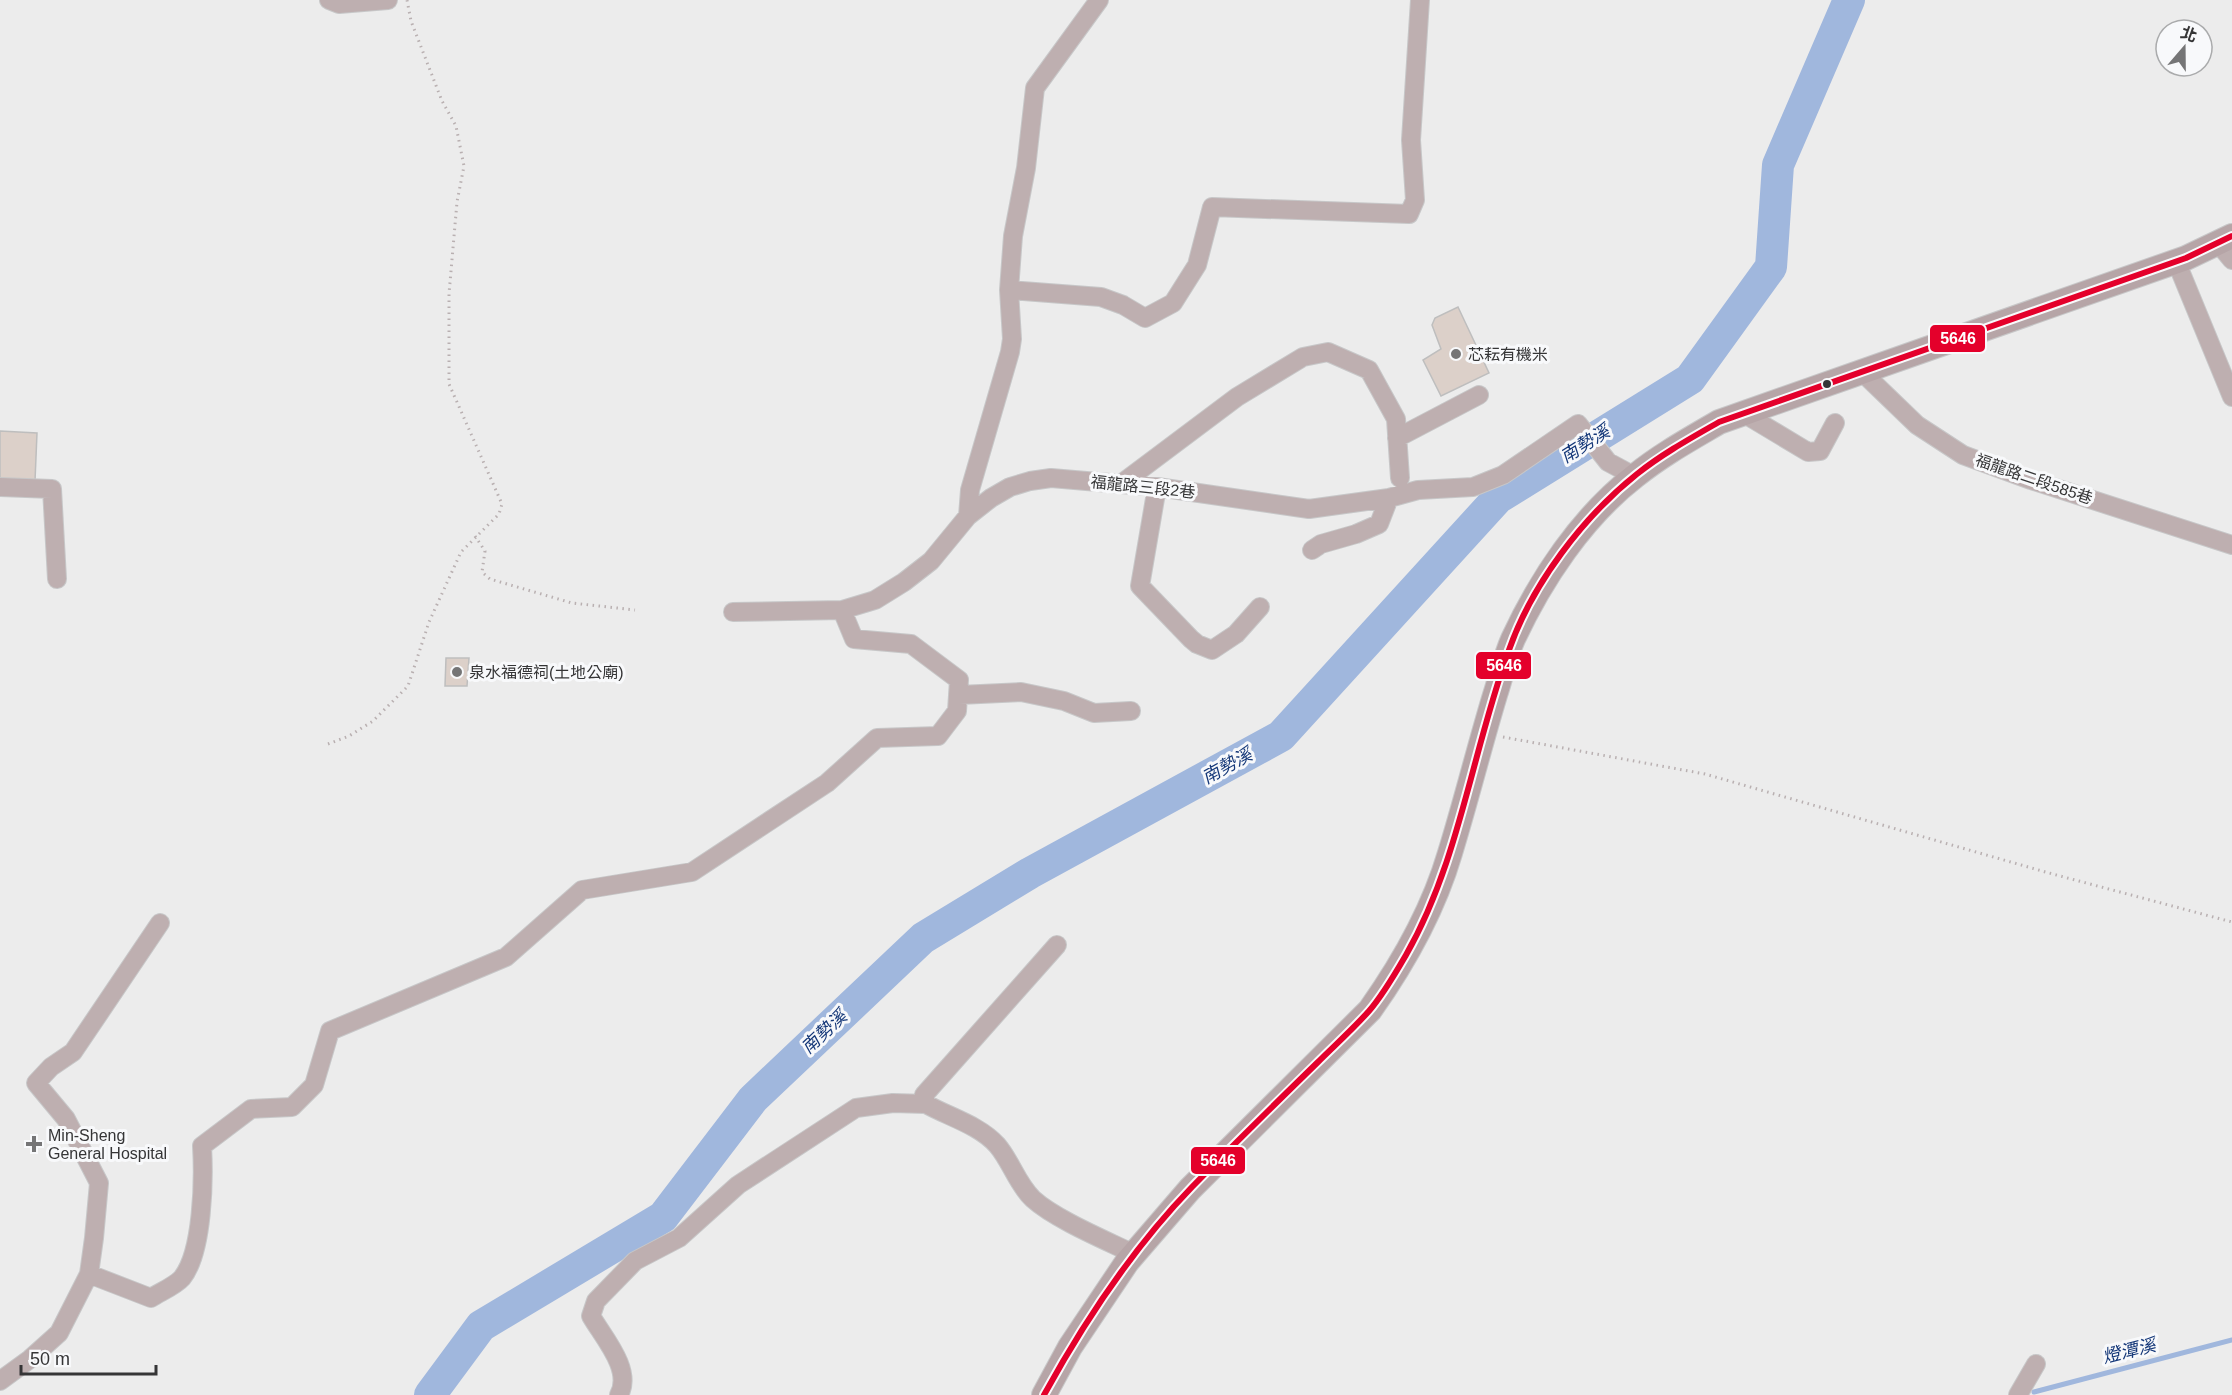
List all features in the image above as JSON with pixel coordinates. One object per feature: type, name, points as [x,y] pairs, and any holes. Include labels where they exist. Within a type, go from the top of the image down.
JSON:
[{"type":"main road","points":[[1044,1395],[1075,1338],[1102,1296],[1134,1254],[1190,1189],[1355,1026],[1370,1010],[1393,978],[1413,943],[1450,856],[1483,734],[1512,641],[1534,598],[1554,567],[1599,509],[1634,476],[1719,422],[2176,261],[2227,246]]},
{"type":"street","points":[[329,0],[339,4],[388,0]]},
{"type":"street","points":[[968,516],[970,490],[1010,352],[1012,339],[1009,290],[1013,236],[1026,168],[1035,88],[1099,0]]},
{"type":"street","points":[[1009,290],[1101,297],[1123,305],[1145,318],[1173,303],[1197,265],[1212,207],[1408,214],[1415,200],[1411,140],[1420,0]]},
{"type":"street","points":[[2176,261],[2232,397]]},
{"type":"street","points":[[1121,484],[1237,397],[1303,357],[1328,352],[1369,370],[1396,420],[1400,478]]},
{"type":"street","name":"福龍路二段585巷","points":[[1861,371],[1917,425],[1963,454],[2031,480],[2232,545]]},
{"type":"street","points":[[1397,438],[1479,395]]},
{"type":"street","points":[[1743,413],[1808,452],[1820,451],[1835,423]]},
{"type":"street","name":"福龍路三段2巷","points":[[733,612],[842,610],[875,600],[904,582],[931,561],[968,516],[991,498],[1010,487],[1030,481],[1051,478],[1157,487],[1310,509],[1389,498],[1418,490],[1473,487],[1503,474],[1578,424],[1608,462],[1634,476]]},
{"type":"street","points":[[0,486],[52,489],[57,579]]},
{"type":"street","points":[[1157,487],[1140,586],[1191,639],[1212,650],[1236,634],[1260,607]]},
{"type":"street","points":[[1312,550],[1321,544],[1356,534],[1379,524],[1389,498]]},
{"type":"street","points":[[89,1274],[151,1298],[182,1278],[195,1252],[204,1176],[202,1146],[251,1108],[292,1107],[314,1085],[330,1031],[506,957],[582,890],[692,872],[827,783],[877,738],[938,736],[957,711],[959,680],[911,644],[854,639],[842,610]]},
{"type":"street","points":[[959,695],[1021,692],[1064,701],[1094,713],[1131,711]]},
{"type":"street","points":[[0,1381],[30,1359],[59,1333],[89,1274],[99,1183],[66,1119],[36,1083],[51,1067],[73,1052],[160,923]]},
{"type":"street","points":[[926,1104],[924,1095],[1057,945]]},
{"type":"street","points":[[619,1395],[623,1388],[621,1365],[591,1316],[596,1301],[635,1261],[679,1238],[738,1185],[856,1107],[893,1103],[926,1104],[979,1129],[998,1146],[1033,1199],[1054,1213],[1134,1254]]},
{"type":"street","points":[[2018,1395],[2036,1364]]},
{"type":"path","points":[[328,744],[349,736],[374,721],[408,686],[429,622],[461,552],[499,514],[502,504],[450,384],[449,294],[457,202],[464,166],[456,126],[447,111],[426,61],[411,21],[407,0]]},
{"type":"path","points":[[475,536],[485,551],[482,572],[490,579],[572,603],[635,610]]},
{"type":"path","points":[[1483,734],[1705,774],[2049,873],[2232,922]]},
{"type":"building","name":"芯耘有機米","points":[[1458,307],[1489,373],[1441,396],[1423,360],[1441,349],[1432,325],[1435,318]]},
{"type":"building","points":[[0,431],[37,433],[35,481],[0,479]]},
{"type":"building","name":"泉水福德祠(土地公廟)","points":[[446,658],[469,658],[467,686],[445,686]]},
{"type":"waterway","name":"南勢溪","points":[[430,1395],[481,1326],[663,1217],[753,1099],[923,938],[1030,873],[1281,736],[1498,498],[1690,379],[1771,267],[1778,165],[1849,0]]},
{"type":"waterway","name":"燈潭溪","points":[[2034,1392],[2232,1340]]},
{"type":"transit line","name":"5646","points":[[1044,1395],[1093,1313],[1149,1235],[1207,1171],[1363,1018],[1389,984],[1424,919],[1440,881],[1453,843],[1496,688],[1519,625],[1561,553],[1597,510],[1656,460],[1719,422],[2186,258],[2232,236]]},
{"type":"place","name":"芯耘有機米","points":[[1456,354]]},
{"type":"place","name":"泉水福德祠(土地公廟)","points":[[457,672]]},
{"type":"place","name":"Min-Sheng General Hospital","points":[[34,1144]]}]
